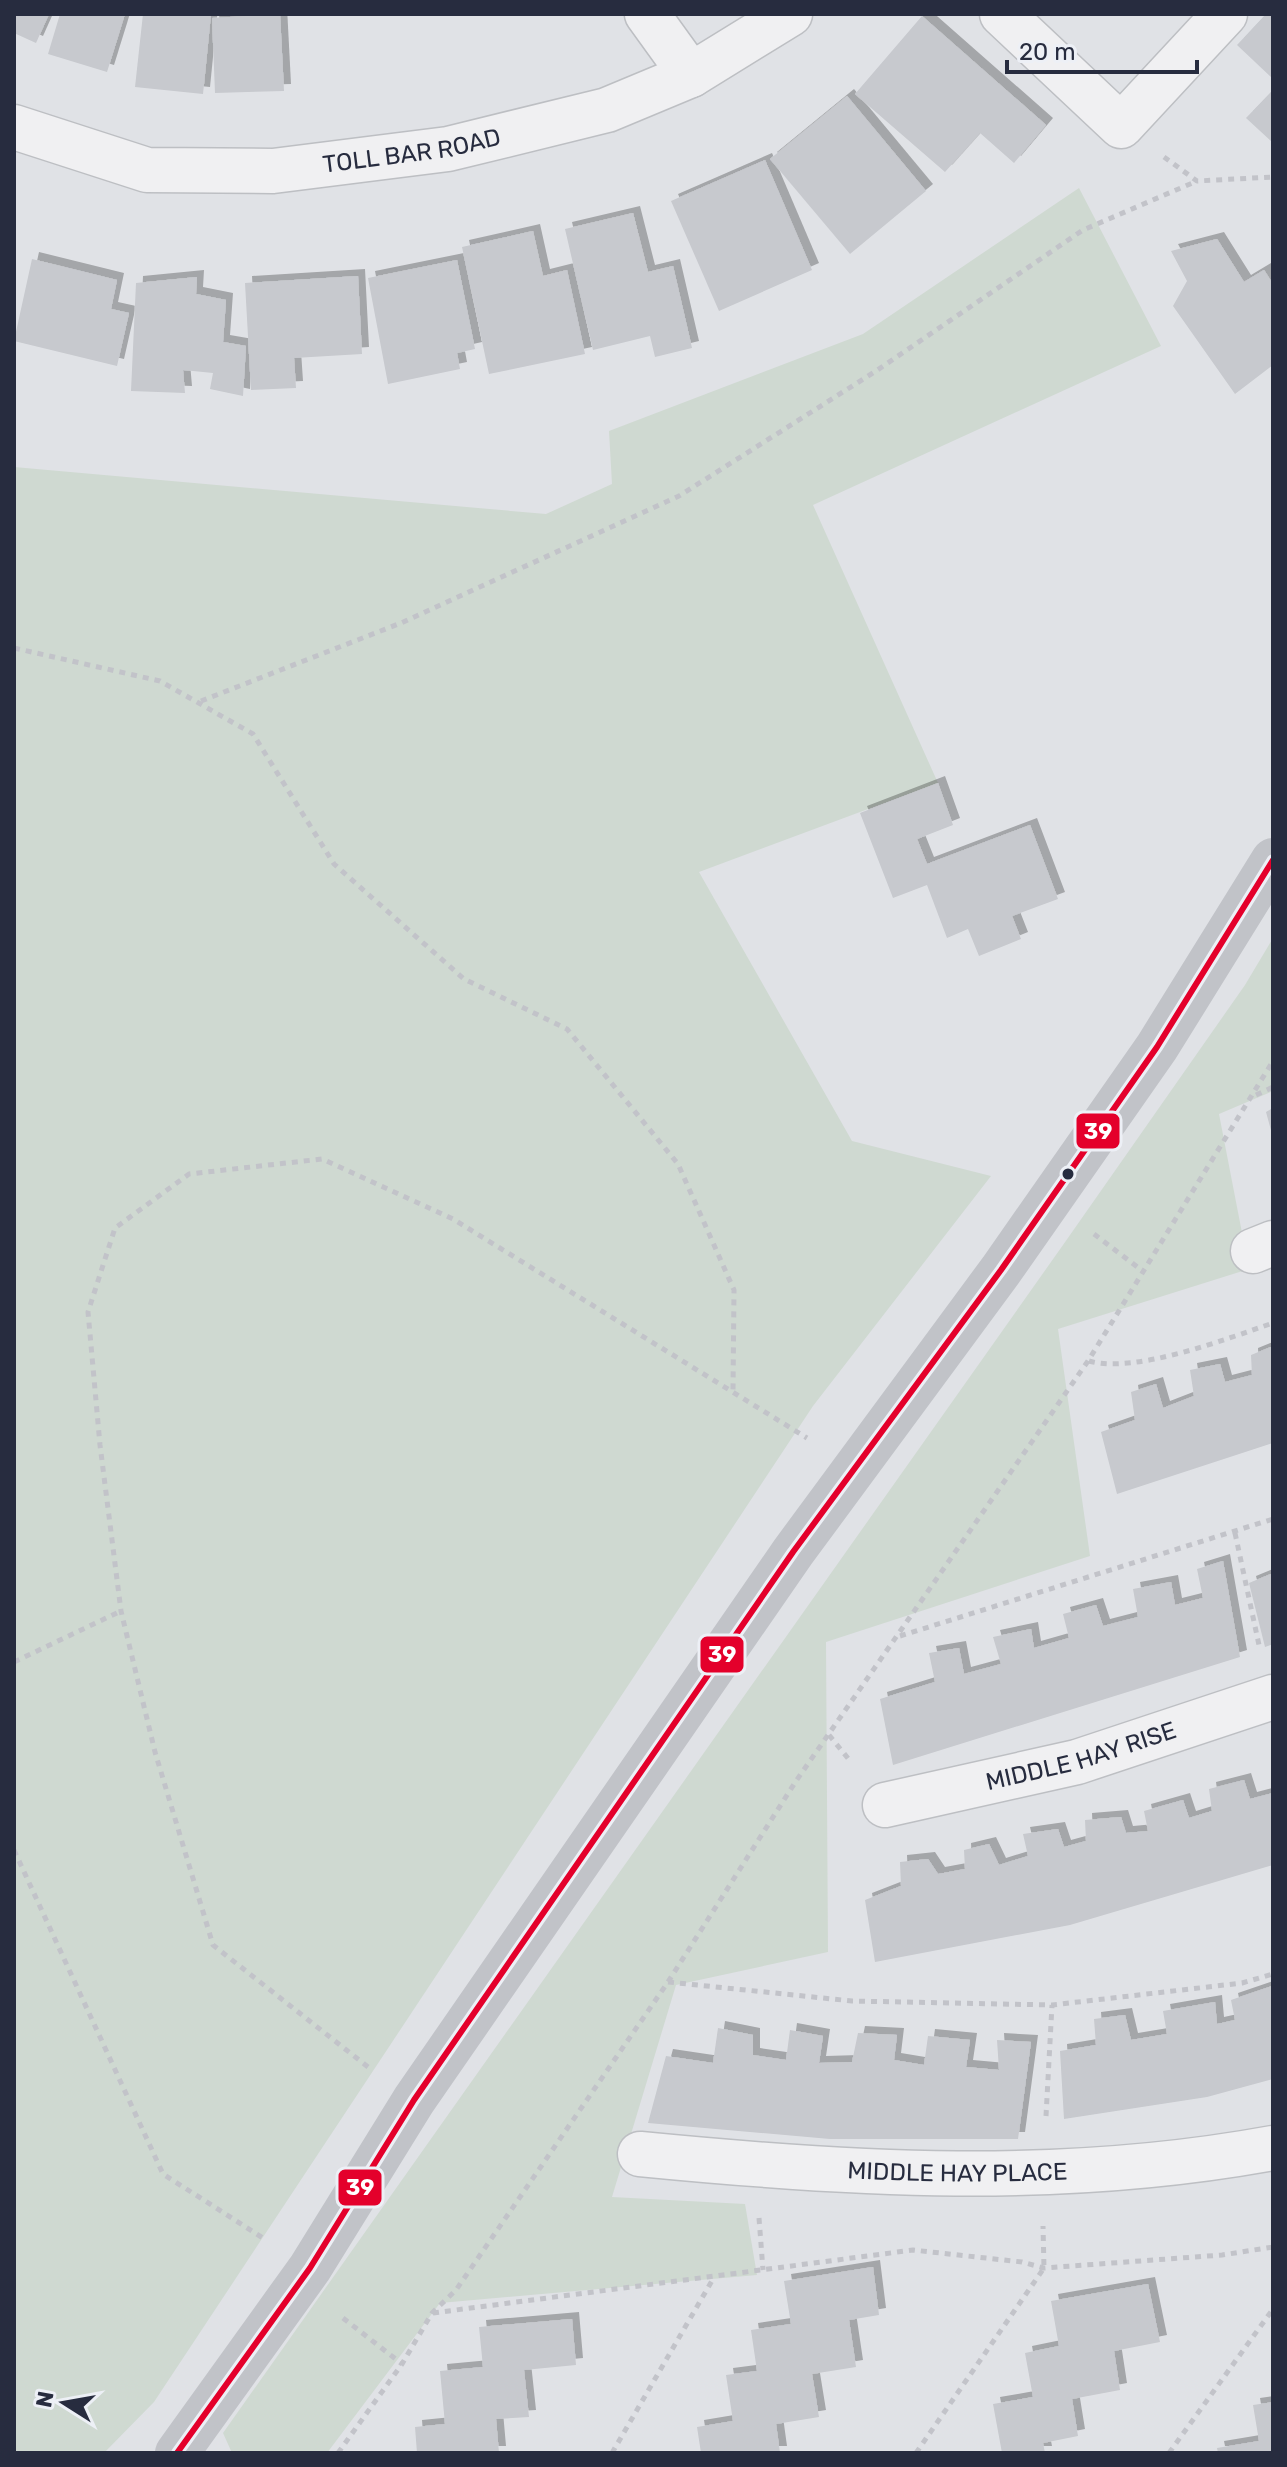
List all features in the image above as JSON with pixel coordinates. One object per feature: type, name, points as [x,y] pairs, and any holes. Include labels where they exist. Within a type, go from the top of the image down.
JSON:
[{"type":"main road","points":[[177,2453],[304,2275],[414,2100],[793,1552],[1001,1270],[1157,1047],[1273,860]]},
{"type":"street","points":[[647,14],[691,75]]},
{"type":"street","name":"TOLL BAR ROAD","points":[[14,127],[147,170],[273,171],[448,149],[607,110],[691,75],[790,14]]},
{"type":"street","points":[[1002,14],[1121,126],[1225,14]]},
{"type":"street","name":"MIDDLE HAY RISE","points":[[885,1805],[1077,1762],[1272,1698]]},
{"type":"street","name":"MIDDLE HAY PLACE","points":[[640,2154],[756,2166],[954,2176],[1043,2175],[1195,2162],[1273,2148]]},
{"type":"path","points":[[1121,126],[1197,181]]},
{"type":"path","points":[[201,701],[401,623],[679,496],[876,371],[1083,230],[1197,181],[1273,177]]},
{"type":"path","points":[[14,648],[160,681],[201,701],[253,734],[334,864],[464,979],[567,1029],[678,1164],[734,1290],[732,1392]]},
{"type":"path","points":[[338,2453],[402,2364],[432,2313],[456,2290],[668,1982],[796,1781],[1088,1361],[1255,1095],[1273,1061]]},
{"type":"path","points":[[1255,1095],[1273,1087]]},
{"type":"path","points":[[414,2100],[326,2036],[213,1945],[155,1752],[121,1611],[100,1445],[88,1312],[115,1228],[189,1174],[322,1159],[453,1219],[855,1468]]},
{"type":"path","points":[[1088,1361],[1110,1367],[1137,1363],[1273,1323]]},
{"type":"path","points":[[899,1636],[1273,1519]]},
{"type":"path","points":[[1235,1533],[1272,1698]]},
{"type":"path","points":[[14,1662],[121,1611]]},
{"type":"path","points":[[14,1850],[163,2174],[304,2275],[402,2364]]},
{"type":"path","points":[[668,1982],[852,2001],[1052,2005],[1242,1983],[1273,1974]]},
{"type":"path","points":[[916,2453],[1044,2268],[1043,2175],[1052,2005]]},
{"type":"path","points":[[432,2313],[713,2279],[913,2250],[1022,2262],[1044,2268],[1222,2255],[1273,2247]]},
{"type":"path","points":[[612,2453],[713,2279]]},
{"type":"path","points":[[1169,2453],[1273,2309]]},
{"type":"shaded area","points":[[1079,188],[1161,346],[813,505],[938,783],[699,872],[852,1141],[991,1176],[813,1406],[154,2402],[104,2453],[14,2453],[14,467],[546,514],[612,484],[609,431],[863,334]]},
{"type":"shaded area","points":[[1273,938],[1273,1091],[1219,1114],[1249,1269],[1058,1329],[1090,1556],[826,1642],[828,1952],[676,1985],[612,2197],[745,2204],[757,2275],[440,2303],[327,2453],[232,2453],[223,2433],[1063,1245],[1245,985]]},
{"type":"building","points":[[14,14],[49,14],[36,43],[14,33]]},
{"type":"building","points":[[60,14],[125,14],[107,72],[48,54]]},
{"type":"building","points":[[143,14],[211,14],[203,94],[135,87]]},
{"type":"building","points":[[280,14],[284,91],[215,93],[212,18]]},
{"type":"building","points":[[1266,14],[1273,14],[1273,79],[1237,45]]},
{"type":"building","points":[[922,16],[1046,125],[1014,163],[980,133],[945,172],[855,94]]},
{"type":"building","points":[[1273,90],[1273,143],[1246,118]]},
{"type":"building","points":[[847,96],[926,191],[850,254],[770,159]]},
{"type":"building","points":[[765,160],[812,270],[719,311],[671,201]]},
{"type":"building","points":[[633,213],[648,272],[673,266],[692,348],[655,357],[650,336],[593,350],[565,229]]},
{"type":"building","points":[[533,231],[543,276],[567,270],[585,354],[489,374],[462,247]]},
{"type":"building","points":[[1217,239],[1244,282],[1264,270],[1273,284],[1273,365],[1235,394],[1173,306],[1187,281],[1171,251]]},
{"type":"building","points":[[32,259],[117,280],[111,309],[129,313],[117,366],[14,341]]},
{"type":"building","points":[[457,260],[475,349],[457,353],[460,369],[388,384],[368,278]]},
{"type":"building","points":[[358,276],[362,354],[294,358],[296,388],[251,390],[245,283]]},
{"type":"building","points":[[197,277],[196,294],[226,300],[223,342],[246,346],[243,396],[210,389],[213,373],[183,370],[185,393],[131,391],[136,283]]},
{"type":"building","points":[[938,783],[953,825],[917,839],[927,864],[1030,825],[1058,899],[1012,916],[1021,939],[979,956],[968,929],[947,938],[927,885],[893,898],[860,813]]},
{"type":"building","points":[[1273,1108],[1273,1134],[1272,1134],[1266,1112]]},
{"type":"building","points":[[1273,1346],[1273,1443],[1117,1494],[1101,1432],[1135,1420],[1131,1392],[1156,1384],[1163,1408],[1194,1396],[1190,1370],[1220,1364],[1225,1382],[1252,1375],[1251,1355]]},
{"type":"building","points":[[1223,1561],[1240,1657],[893,1765],[880,1699],[935,1682],[929,1653],[959,1648],[964,1674],[1001,1664],[993,1637],[1031,1629],[1034,1648],[1069,1638],[1063,1614],[1096,1605],[1103,1626],[1138,1617],[1133,1589],[1171,1582],[1175,1605],[1203,1598],[1197,1569]]},
{"type":"building","points":[[1273,1573],[1273,1644],[1265,1647],[1249,1583]]},
{"type":"building","points":[[1244,1780],[1250,1799],[1273,1793],[1273,1865],[1070,1925],[875,1962],[865,1900],[901,1886],[900,1862],[928,1859],[938,1874],[965,1869],[964,1850],[989,1844],[999,1865],[1028,1856],[1023,1834],[1058,1829],[1064,1847],[1086,1841],[1085,1820],[1121,1817],[1126,1833],[1148,1831],[1144,1811],[1183,1800],[1189,1818],[1212,1811],[1209,1789]]},
{"type":"building","points":[[1272,1986],[1273,2079],[1207,2097],[1064,2119],[1060,2051],[1096,2045],[1094,2019],[1125,2015],[1131,2040],[1167,2034],[1163,2011],[1215,2002],[1217,2024],[1235,2020],[1231,2000]]},
{"type":"building","points":[[718,2028],[753,2035],[753,2055],[786,2060],[790,2030],[823,2036],[819,2063],[852,2062],[858,2033],[897,2035],[894,2060],[924,2065],[928,2036],[970,2040],[966,2067],[999,2070],[997,2040],[1031,2042],[1018,2139],[830,2139],[648,2123],[666,2056],[713,2063]]},
{"type":"building","points":[[873,2267],[879,2315],[849,2320],[856,2367],[812,2374],[819,2417],[776,2424],[780,2453],[701,2453],[697,2427],[733,2421],[726,2375],[757,2371],[751,2330],[791,2324],[784,2281]]},
{"type":"building","points":[[1148,2284],[1160,2342],[1114,2351],[1120,2390],[1072,2399],[1078,2436],[1043,2443],[1045,2453],[1002,2453],[993,2404],[1033,2397],[1025,2353],[1059,2346],[1051,2301]]},
{"type":"building","points":[[572,2319],[576,2365],[524,2370],[529,2417],[496,2419],[499,2453],[417,2453],[415,2427],[445,2424],[440,2371],[483,2367],[479,2327]]},
{"type":"building","points":[[1273,2402],[1273,2453],[1218,2453],[1217,2448],[1259,2441],[1253,2405]]},
{"type":"transit line","name":"39","points":[[177,2453],[310,2268],[414,2100],[793,1552],[1001,1270],[1157,1047],[1273,860]]}]
